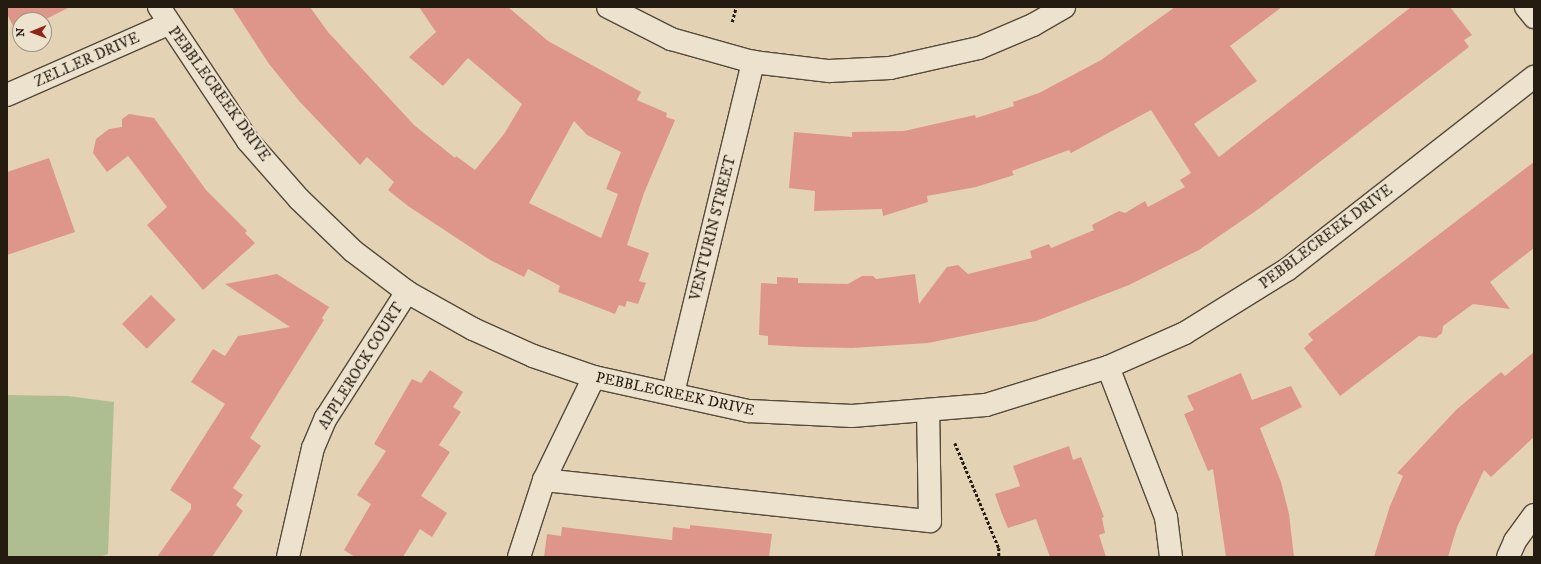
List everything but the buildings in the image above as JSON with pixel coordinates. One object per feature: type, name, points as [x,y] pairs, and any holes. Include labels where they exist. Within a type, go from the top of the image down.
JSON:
[{"type":"street","points":[[608,7],[671,38],[753,62],[828,71],[890,68],[979,48],[1033,25],[1064,7]]},
{"type":"street","points":[[1526,7],[1534,17]]},
{"type":"street","name":"ZELLER DRIVE","points":[[7,95],[163,16]]},
{"type":"street","name":"PEBBLECREEK DRIVE","points":[[163,16],[248,141],[299,199],[353,251],[407,292],[473,329],[533,356],[594,377],[749,411],[852,416],[986,405],[1108,367],[1185,333],[1288,269],[1534,77]]},
{"type":"street","name":"VENTURIN STREET","points":[[673,394],[753,62]]},
{"type":"street","name":"APPLEROCK COURT","points":[[288,557],[313,448],[326,418],[407,292]]},
{"type":"street","points":[[1108,367],[1166,517],[1171,557]]},
{"type":"street","points":[[519,557],[544,480],[594,377]]},
{"type":"street","points":[[544,480],[930,521],[928,410]]},
{"type":"street","points":[[1508,557],[1515,541],[1534,515]]},
{"type":"path","points":[[732,22],[736,7]]},
{"type":"path","points":[[955,443],[999,548],[999,557]]},
{"type":"green space","points":[[7,395],[68,396],[114,402],[108,554],[99,557],[7,557]]}]
